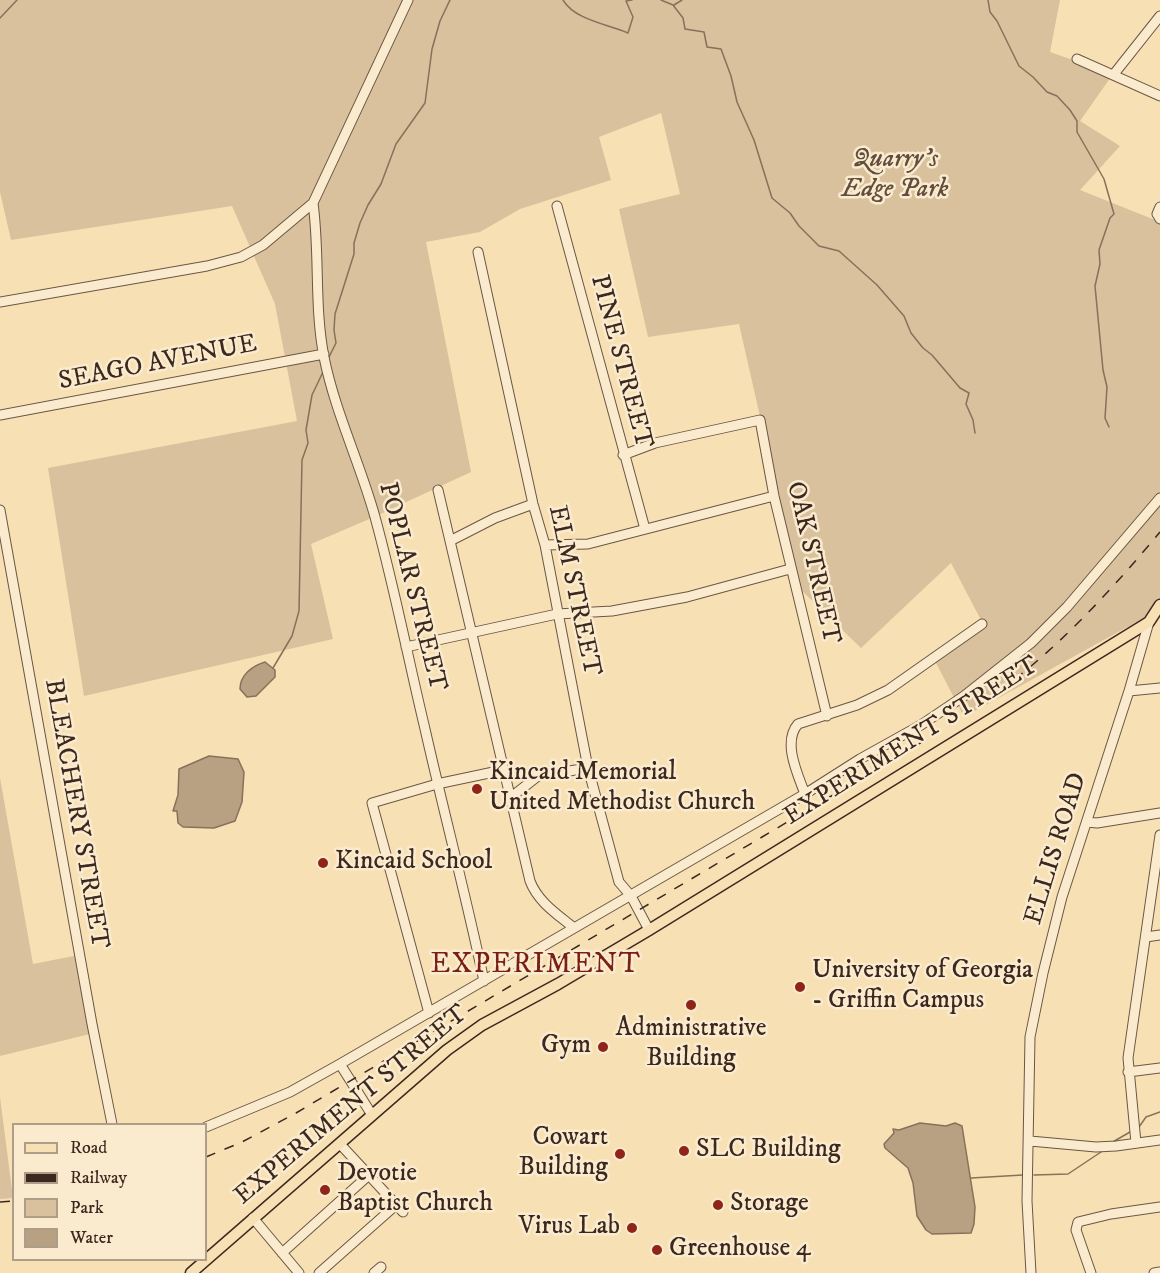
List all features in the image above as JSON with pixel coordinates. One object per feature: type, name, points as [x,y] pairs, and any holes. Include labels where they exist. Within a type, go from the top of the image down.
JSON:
[{"type":"main road","name":"EXPERIMENT STREET","points":[[207,1259],[447,1050],[482,1025],[558,984],[649,930],[1149,622],[1160,605]]},
{"type":"main road","name":"EXPERIMENT STREET","points":[[191,1273],[205,1261]]},
{"type":"street","points":[[0,302],[186,270],[241,257],[263,245],[313,203],[408,0]]},
{"type":"street","points":[[1114,74],[1160,16]]},
{"type":"street","points":[[1077,59],[1114,74],[1115,78],[1160,96]]},
{"type":"street","name":"POPLAR STREET","points":[[313,203],[318,299],[324,354],[333,395],[352,444],[375,517],[484,981]]},
{"type":"street","name":"PINE STREET","points":[[557,206],[645,529]]},
{"type":"street","name":"ELM STREET","points":[[478,252],[533,504],[545,545],[588,768],[619,882],[631,895],[649,930]]},
{"type":"street","name":"SEAGO AVENUE","points":[[0,415],[324,354]]},
{"type":"street","name":"OAK STREET","points":[[623,455],[655,443],[760,420],[790,569],[827,716]]},
{"type":"street","points":[[438,490],[522,853],[534,892],[574,928]]},
{"type":"street","points":[[545,545],[588,544],[774,496]]},
{"type":"street","points":[[207,1127],[290,1092],[340,1064],[805,795],[860,759],[921,725],[1004,666],[1030,643],[1067,607],[1160,498]]},
{"type":"street","points":[[450,542],[495,518],[533,504]]},
{"type":"street","name":"BLEACHERY STREET","points":[[0,510],[112,1123]]},
{"type":"street","points":[[406,647],[557,614],[612,610],[687,597],[790,569]]},
{"type":"street","name":"ELLIS ROAD","points":[[1031,1273],[1028,1201],[1030,1037],[1043,972],[1062,897],[1149,622]]},
{"type":"street","points":[[805,795],[790,740],[798,724],[857,705],[888,690],[982,624]]},
{"type":"street","points":[[1129,691],[1160,688]]},
{"type":"street","points":[[429,1013],[372,803],[437,784],[503,770],[538,776],[588,768]]},
{"type":"street","points":[[510,798],[538,776]]},
{"type":"street","points":[[1087,822],[1097,823],[1160,813]]},
{"type":"street","points":[[1136,1143],[1128,1072],[1129,1044],[1160,835]]},
{"type":"street","points":[[1146,937],[1160,935]]},
{"type":"street","points":[[340,1064],[372,1114]]},
{"type":"street","points":[[1128,1072],[1160,1068]]},
{"type":"street","points":[[1030,1141],[1096,1147],[1160,1140]]},
{"type":"street","points":[[319,1273],[399,1209],[340,1144]]},
{"type":"street","points":[[282,1253],[369,1175]]},
{"type":"street","points":[[1091,1273],[1076,1230],[1078,1222],[1111,1214],[1160,1207]]},
{"type":"street","points":[[253,1218],[299,1273]]},
{"type":"street","points":[[1154,1273],[1160,1272]]},
{"type":"green space","name":"Quarry's Edge Park","points":[[0,0],[1060,0],[1050,52],[1113,74],[1080,121],[1120,146],[1080,190],[1160,222],[1160,609],[964,717],[934,659],[981,620],[951,563],[861,648],[799,588],[739,324],[648,337],[619,209],[680,194],[661,113],[599,137],[611,180],[520,209],[480,232],[426,242],[471,472],[311,544],[333,639],[84,696],[48,468],[297,421],[275,304],[232,206],[11,240],[0,192]]},
{"type":"green space","points":[[0,778],[33,964],[79,955],[94,1033],[0,1056]]},
{"type":"green space","points":[[0,1097],[12,1198],[0,1199]]},
{"type":"water","points":[[265,662],[275,670],[275,677],[256,696],[247,697],[240,689],[244,675]]},
{"type":"water","points":[[209,756],[238,759],[244,772],[242,802],[235,821],[214,828],[183,827],[178,823],[177,811],[173,811],[178,795],[179,769]]},
{"type":"water","points":[[920,1123],[946,1126],[955,1123],[962,1126],[975,1207],[971,1233],[932,1234],[926,1230],[917,1216],[913,1183],[908,1168],[885,1148],[884,1144],[894,1133],[893,1129],[899,1130]]},
{"type":"waterway","points":[[0,18],[17,0]]},
{"type":"waterway","points":[[329,357],[336,343],[335,314],[354,254],[354,243],[360,223],[381,184],[396,144],[425,103],[432,49],[440,21],[450,0]]},
{"type":"waterway","points":[[563,0],[568,7],[583,17],[628,33],[633,17],[626,1],[632,0]]},
{"type":"waterway","points":[[661,0],[673,5]]},
{"type":"waterway","points":[[674,5],[682,0]]},
{"type":"waterway","points":[[988,0],[990,12],[997,21],[1019,66],[1047,92],[1057,96],[1077,121],[1077,132],[1104,179],[1114,214],[1110,218],[1099,250],[1100,264],[1095,286],[1103,370],[1107,387],[1105,418],[1109,427]]},
{"type":"waterway","points":[[673,5],[683,18],[685,29],[704,32],[707,47],[721,49],[737,102],[754,140],[772,198],[790,213],[799,226],[819,246],[839,251],[877,285],[904,316],[911,333],[923,348],[932,355],[960,388],[969,393],[966,404],[973,420],[975,433]]},
{"type":"waterway","points":[[273,668],[292,636],[299,611],[302,460],[308,443],[306,430],[312,395],[323,372]]},
{"type":"waterway","points":[[1139,1127],[1146,1117],[1160,1112]]},
{"type":"waterway","points":[[1111,1143],[1130,1132]]},
{"type":"waterway","points":[[1034,1175],[1068,1174],[1101,1152]]},
{"type":"waterway","points":[[971,1178],[1023,1175]]},
{"type":"railway","points":[[207,1157],[242,1142],[296,1113],[909,750],[972,710],[1030,667],[1070,631],[1107,593],[1160,532]]},
{"type":"railway","points":[[0,1202],[12,1201]]},
{"type":"place","name":"Kincaid Memorial United Methodist Church","points":[[477,789]]},
{"type":"place","name":"Kincaid School","points":[[323,863]]},
{"type":"place","name":"University of Georgia - Griffin Campus","points":[[800,987]]},
{"type":"place","name":"Administrative Building","points":[[691,1005]]},
{"type":"place","name":"Gym","points":[[603,1047]]},
{"type":"place","name":"SLC Building","points":[[684,1151]]},
{"type":"place","name":"Cowart Building","points":[[620,1154]]},
{"type":"place","name":"Devotie Baptist Church","points":[[325,1190]]},
{"type":"place","name":"Storage","points":[[718,1205]]},
{"type":"place","name":"Virus Lab","points":[[632,1228]]},
{"type":"place","name":"Greenhouse 4","points":[[657,1250]]},
{"type":"district","name":"EXPERIMENT","points":[[536,966]]}]
